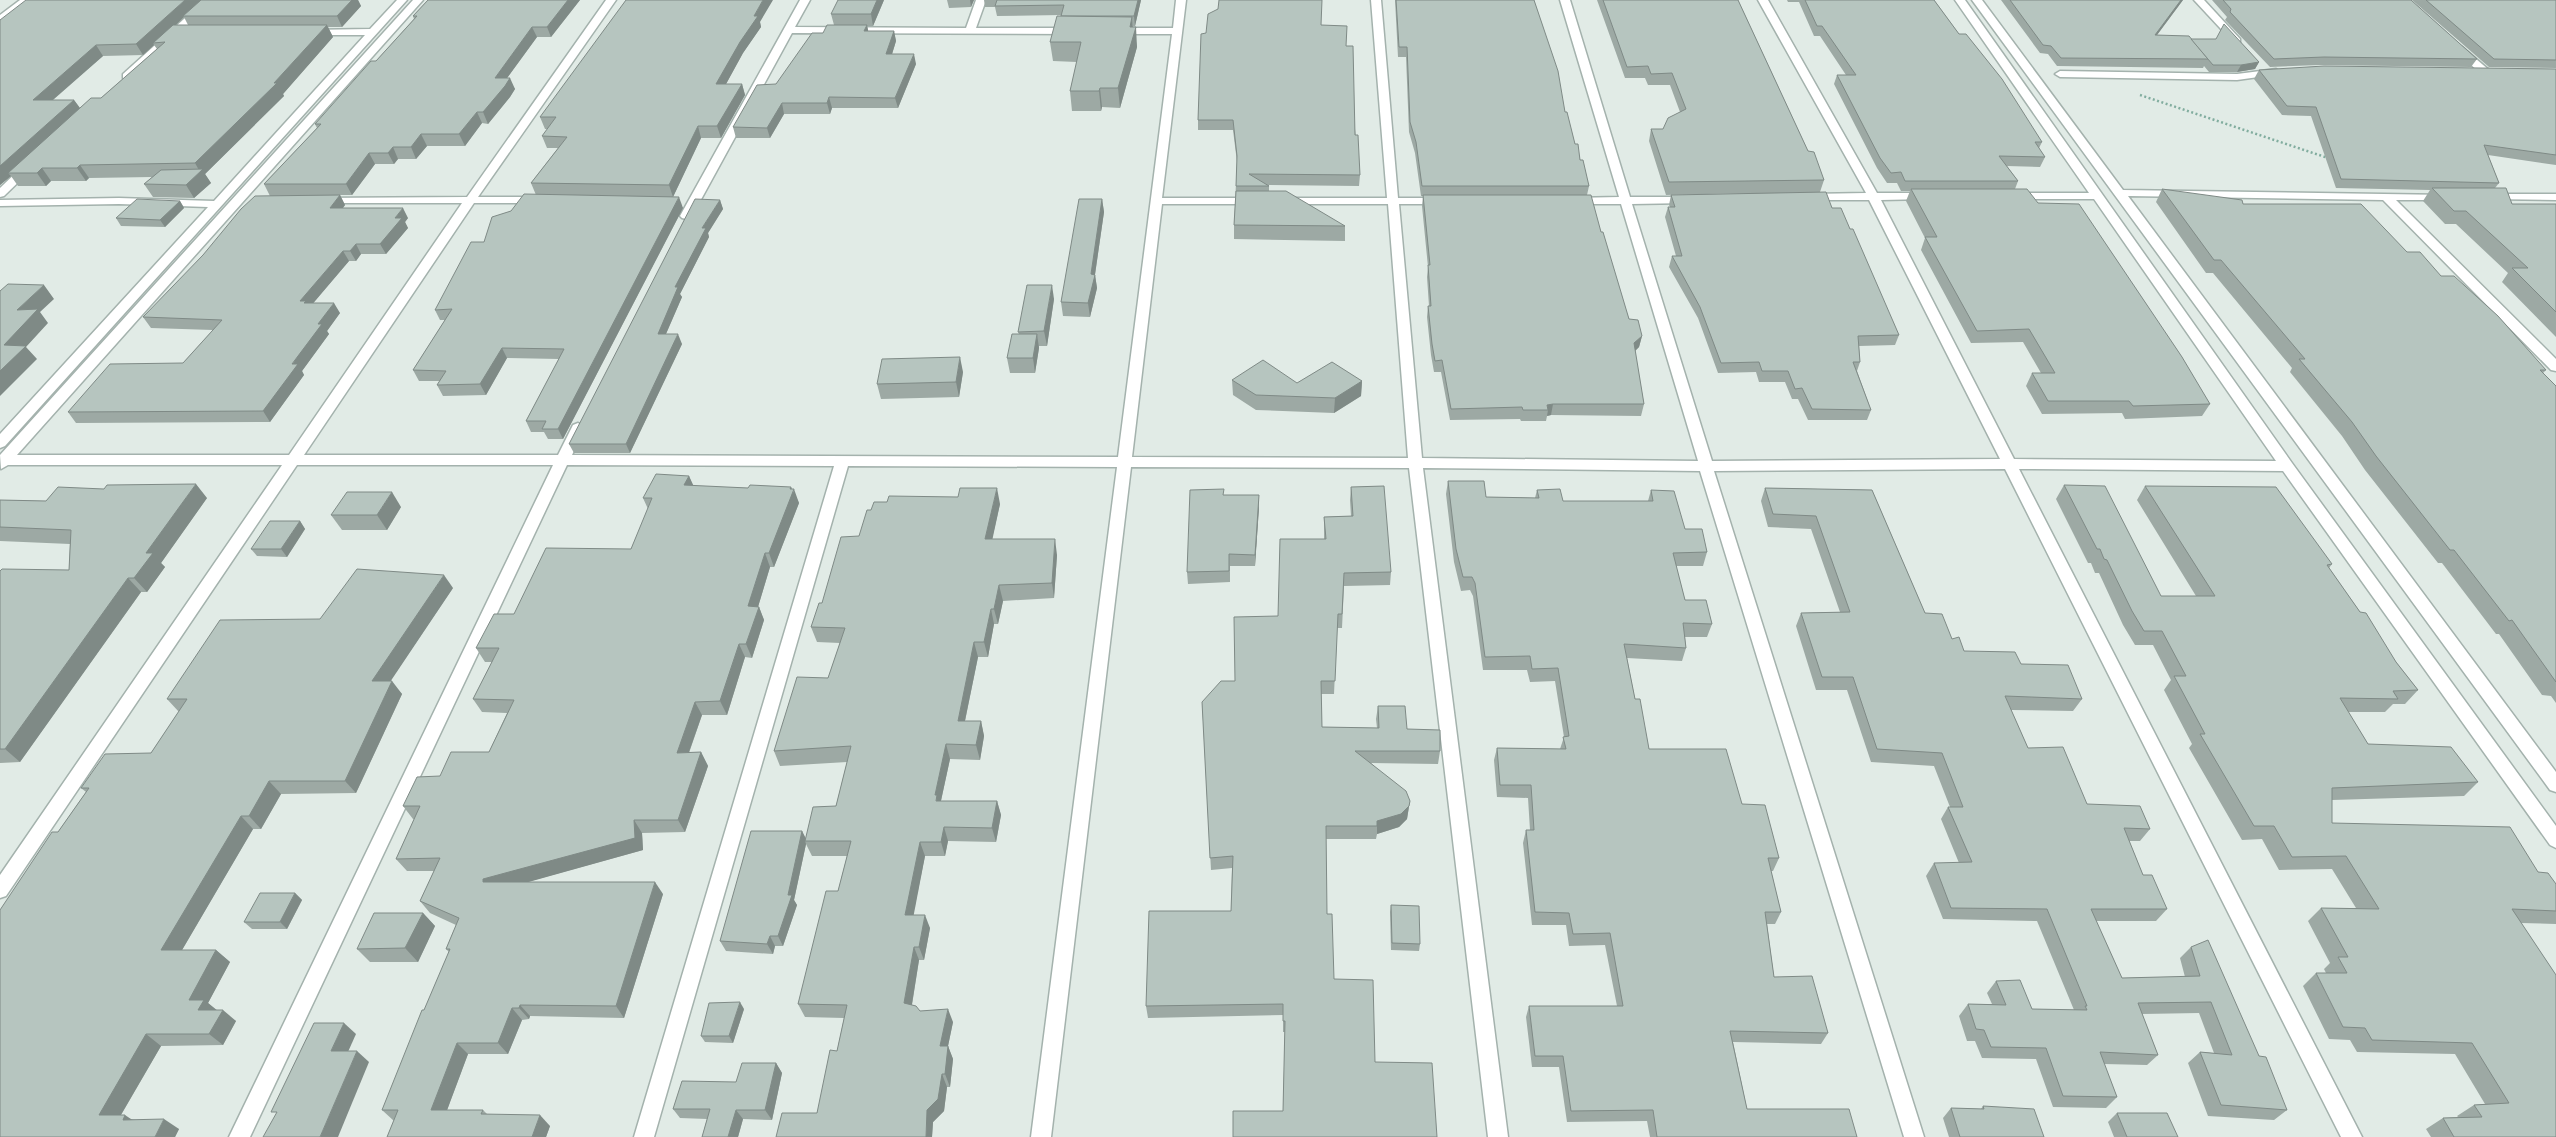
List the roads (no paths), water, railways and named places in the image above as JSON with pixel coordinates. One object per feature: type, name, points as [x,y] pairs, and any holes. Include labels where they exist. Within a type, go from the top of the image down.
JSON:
[{"type":"street","points":[[0,20],[26,0]]},
{"type":"street","points":[[116,86],[211,0]]},
{"type":"street","points":[[0,443],[402,0]]},
{"type":"street","points":[[1,462],[418,0]]},
{"type":"street","points":[[0,890],[471,199],[611,0]]},
{"type":"street","points":[[680,229],[688,202],[789,30],[804,0]]},
{"type":"street","points":[[970,30],[981,0]]},
{"type":"street","points":[[1041,1137],[1158,201],[1181,0]]},
{"type":"street","points":[[1376,0],[1415,463],[1498,1137]]},
{"type":"street","points":[[1565,0],[1706,466],[1914,1137]]},
{"type":"street","points":[[1763,0],[1872,196],[2352,1137]]},
{"type":"street","points":[[1960,0],[2287,466],[2556,840]]},
{"type":"street","points":[[1977,0],[2556,785]]},
{"type":"street","points":[[2199,0],[2246,50]]},
{"type":"street","points":[[789,30],[1089,31]]},
{"type":"street","points":[[1109,31],[1178,31]]},
{"type":"street","points":[[175,32],[194,32]]},
{"type":"street","points":[[304,32],[374,32]]},
{"type":"street","points":[[2448,40],[2489,73],[2465,72]]},
{"type":"street","points":[[2060,74],[2237,76],[2262,68],[2284,71]]},
{"type":"street","points":[[0,194],[36,160]]},
{"type":"street","points":[[2119,193],[2462,197]]},
{"type":"street","points":[[1794,198],[1940,196]]},
{"type":"street","points":[[1999,196],[2096,196]]},
{"type":"street","points":[[2387,197],[2555,366]]},
{"type":"street","points":[[2481,197],[2556,197]]},
{"type":"street","points":[[237,201],[257,200]]},
{"type":"street","points":[[306,200],[548,200]]},
{"type":"street","points":[[1558,201],[1705,200]]},
{"type":"street","points":[[0,203],[120,201],[216,204]]},
{"type":"street","points":[[1158,201],[1451,201]]},
{"type":"street","points":[[238,1137],[585,415]]},
{"type":"street","points":[[1,462],[843,460],[1706,466],[2008,464],[2287,466]]},
{"type":"street","points":[[644,1137],[843,460]]}]
